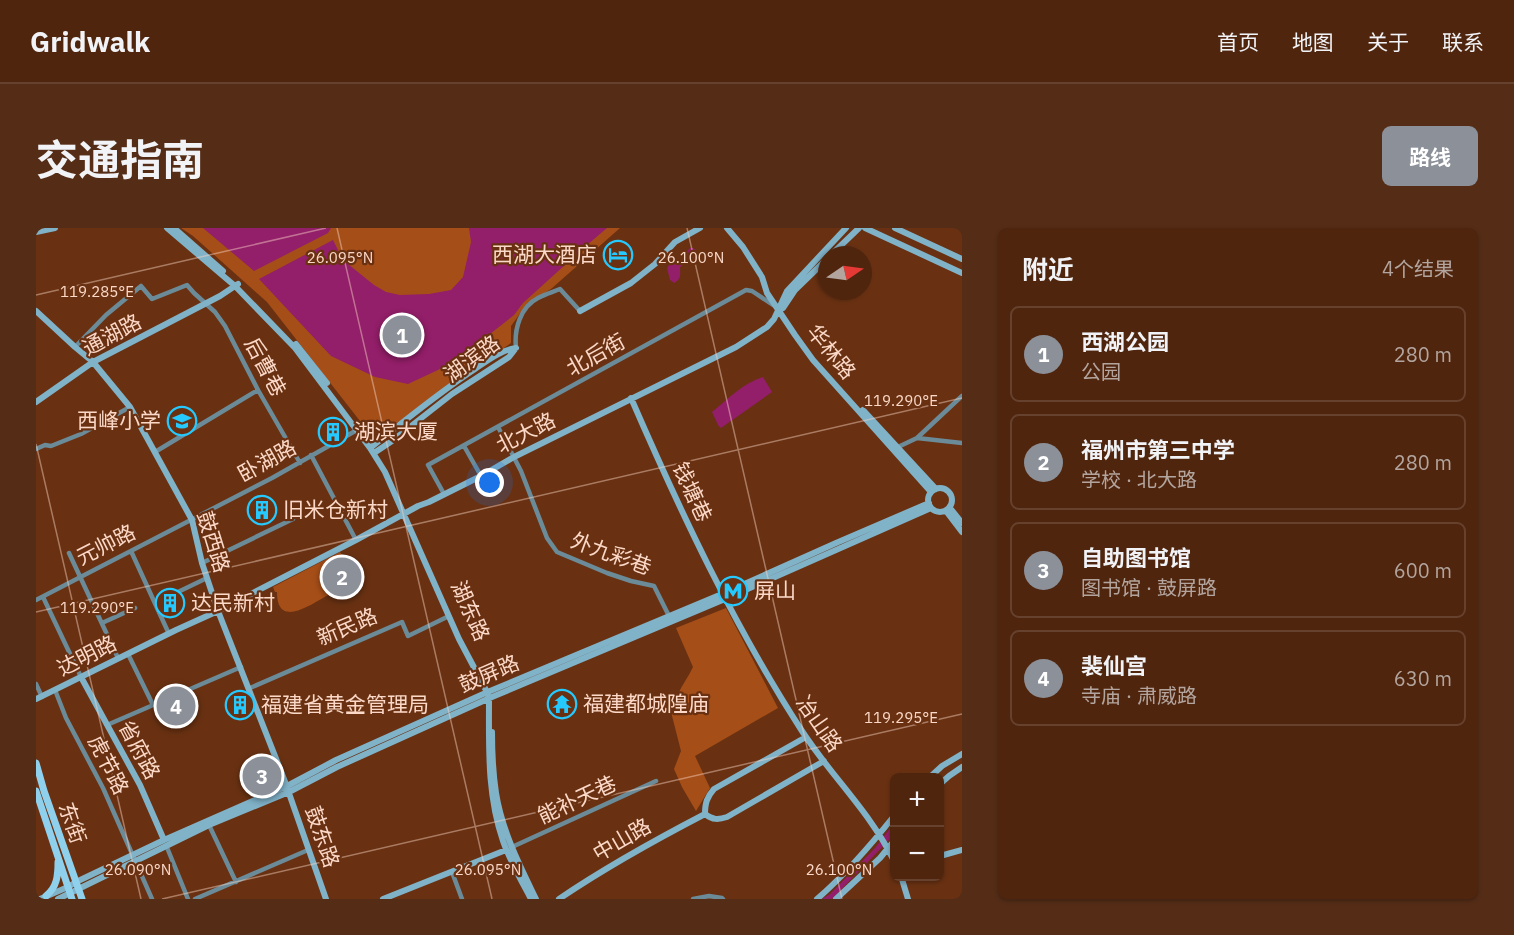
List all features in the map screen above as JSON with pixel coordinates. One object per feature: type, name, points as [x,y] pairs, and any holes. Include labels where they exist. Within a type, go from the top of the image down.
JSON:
[{"type":"main road","points":[[36,232],[55,228]]},
{"type":"main road","points":[[167,228],[237,285],[295,348],[374,449]]},
{"type":"main road","points":[[174,228],[237,285],[306,354],[374,449]]},
{"type":"main road","points":[[580,311],[631,283],[655,264],[675,242],[700,228]]},
{"type":"main road","points":[[727,228],[743,247],[762,277],[767,292],[781,308]]},
{"type":"main road","points":[[781,308],[787,291],[846,228]]},
{"type":"main road","points":[[840,246],[859,228]]},
{"type":"main road","points":[[865,228],[962,273]]},
{"type":"main road","points":[[895,228],[962,259]]},
{"type":"main road","points":[[781,308],[795,290],[818,268]]},
{"type":"main road","name":"通湖路","points":[[36,402],[93,362],[237,285]]},
{"type":"main road","name":"北大路","points":[[218,611],[514,457],[736,347],[767,327],[781,308]]},
{"type":"main road","name":"华林路","points":[[781,308],[792,327],[825,370],[898,447],[933,491]]},
{"type":"main road","name":"华林路","points":[[781,308],[813,360],[933,491]]},
{"type":"main road","name":"鼓西路","points":[[36,311],[93,362],[130,407],[192,520],[202,563],[218,611],[288,789]]},
{"type":"main road","name":"湖滨路","points":[[374,449],[423,406],[469,373],[506,350],[516,348]]},
{"type":"main road","name":"钱塘巷","points":[[631,398],[659,464],[723,597]]},
{"type":"main road","name":"湖东路","points":[[374,449],[388,470],[449,616],[489,695]]},
{"type":"main road","points":[[945,489],[951,493],[953,501],[948,509],[938,512],[930,505],[928,499],[933,491],[945,489]]},
{"type":"main road","name":"鼓屏路","points":[[489,695],[723,597],[836,543],[930,505]]},
{"type":"main road","points":[[948,509],[962,523]]},
{"type":"main road","points":[[948,509],[962,532]]},
{"type":"main road","name":"湖东路","points":[[406,513],[489,695],[488,744],[491,792],[499,828],[531,899]]},
{"type":"main road","name":"鼓屏路","points":[[165,842],[209,825],[337,767],[489,695],[669,616],[723,597]]},
{"type":"main road","name":"冶山路","points":[[723,597],[761,665],[806,737],[880,834],[890,852]]},
{"type":"main road","name":"达明路","points":[[39,698],[218,611]]},
{"type":"main road","name":"省府路","points":[[81,678],[140,785],[165,842]]},
{"type":"main road","points":[[705,814],[708,796],[714,789],[806,737]]},
{"type":"main road","points":[[934,773],[962,754]]},
{"type":"main road","name":"中山路","points":[[559,899],[628,855],[705,814],[711,819],[718,820],[727,817],[824,761]]},
{"type":"main road","points":[[36,763],[40,790],[70,893]]},
{"type":"main road","points":[[944,780],[962,767]]},
{"type":"main road","name":"鼓屏路","points":[[70,893],[76,882],[288,789]]},
{"type":"main road","name":"鼓东路","points":[[288,789],[326,899]]},
{"type":"main road","name":"东街","points":[[40,790],[82,899]]},
{"type":"main road","points":[[817,899],[837,881],[890,821]]},
{"type":"main road","points":[[836,899],[890,846]]},
{"type":"main road","points":[[383,899],[509,849]]},
{"type":"main road","name":"湖东路","points":[[509,849],[536,899]]},
{"type":"main road","points":[[944,855],[962,850]]},
{"type":"main road","points":[[43,898],[53,890],[56,883],[58,857]]},
{"type":"main road","points":[[43,898],[79,890],[133,858]]},
{"type":"main road","points":[[903,881],[908,899]]},
{"type":"main road","points":[[58,899],[70,893]]},
{"type":"street","name":"后曹巷","points":[[75,347],[106,315],[141,286],[152,299],[187,285],[215,312],[225,326],[300,463]]},
{"type":"street","points":[[516,348],[515,339],[519,321],[526,308],[537,298],[560,289],[580,311]]},
{"type":"street","name":"北后街","points":[[444,494],[428,465],[746,290],[752,291],[781,308]]},
{"type":"street","points":[[155,452],[258,390]]},
{"type":"street","points":[[898,447],[917,438],[962,396]]},
{"type":"street","points":[[36,449],[45,445],[51,446],[81,434],[130,407]]},
{"type":"street","name":"外九彩巷","points":[[498,427],[521,471],[547,537],[557,552],[607,573],[654,586],[669,616]]},
{"type":"street","name":"卧湖路","points":[[192,520],[357,430]]},
{"type":"street","points":[[917,438],[962,443]]},
{"type":"street","points":[[464,446],[481,476]]},
{"type":"street","points":[[311,455],[356,540]]},
{"type":"street","points":[[202,563],[293,519]]},
{"type":"street","name":"元帅路","points":[[36,600],[192,520]]},
{"type":"street","points":[[131,551],[169,634]]},
{"type":"street","points":[[69,553],[118,658]]},
{"type":"street","points":[[155,603],[207,578]]},
{"type":"street","points":[[43,597],[81,678]]},
{"type":"street","points":[[102,623],[135,608]]},
{"type":"street","name":"新民路","points":[[250,688],[402,622],[408,636],[449,616]]},
{"type":"street","points":[[128,654],[153,705]]},
{"type":"street","points":[[107,725],[241,667]]},
{"type":"street","points":[[36,684],[39,698]]},
{"type":"street","name":"虎节路","points":[[55,690],[66,718],[103,788],[152,899]]},
{"type":"street","name":"能补天巷","points":[[509,849],[656,781]]},
{"type":"street","points":[[209,825],[236,882]]},
{"type":"street","points":[[165,842],[188,899]]},
{"type":"street","points":[[195,899],[308,850]]},
{"type":"street","points":[[452,872],[462,899]]},
{"type":"street","points":[[693,899],[709,896],[723,899]]},
{"type":"shaded area","points":[[181,228],[620,228],[551,289],[527,304],[511,326],[511,343],[383,431],[367,430],[267,302]]},
{"type":"shaded area","points":[[203,228],[331,228],[328,233],[254,271]]},
{"type":"shaded area","points":[[469,228],[607,228],[523,303],[514,315],[476,345],[438,370],[408,384],[375,377],[331,356],[259,279],[333,240],[343,260],[386,292],[400,295],[429,294],[451,290],[463,277],[471,242]]},
{"type":"shaded area","points":[[690,248],[697,252],[698,262],[695,264],[688,261],[680,267],[679,278],[674,283],[670,280],[667,268],[669,265],[680,263]]},
{"type":"shaded area","points":[[763,377],[772,392],[721,428],[712,412],[742,387]]},
{"type":"shaded area","points":[[340,552],[342,555],[337,559],[348,569],[350,576],[348,584],[294,612],[282,609],[278,603],[277,592],[273,587]]},
{"type":"shaded area","points":[[726,608],[778,708],[695,756],[710,788],[696,811],[674,769],[681,751],[670,708],[693,667],[676,628]]},
{"type":"shaded area","points":[[890,828],[890,839],[832,899],[822,899],[830,894],[875,848]]},
{"type":"place","name":"西湖大酒店","points":[[618,255]]},
{"type":"place","name":"西湖公园","points":[[402,335]]},
{"type":"place","name":"西峰小学","points":[[182,421]]},
{"type":"place","name":"湖滨大厦","points":[[333,432]]},
{"type":"place","name":"旧米仓新村","points":[[262,510]]},
{"type":"place","name":"福州市第三中学","points":[[342,577]]},
{"type":"place","name":"屏山","points":[[733,591]]},
{"type":"place","name":"达民新村","points":[[170,603]]},
{"type":"place","name":"福建都城隍庙","points":[[562,704]]},
{"type":"place","name":"福建省黄金管理局","points":[[240,705]]},
{"type":"place","name":"裴仙宫","points":[[176,706]]},
{"type":"place","name":"自助图书馆","points":[[262,776]]}]
